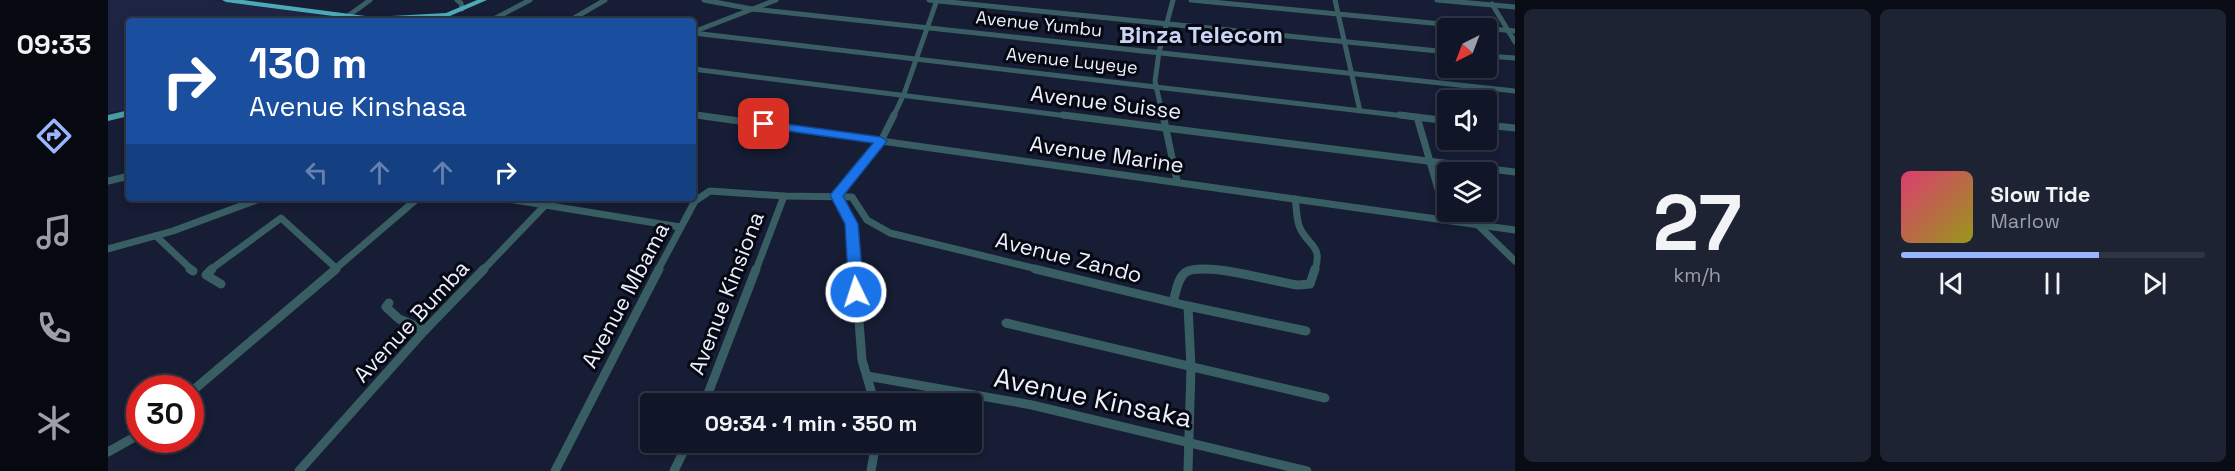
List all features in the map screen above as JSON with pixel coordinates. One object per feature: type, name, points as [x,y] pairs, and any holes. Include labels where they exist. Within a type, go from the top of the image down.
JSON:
[{"type":"highway","points":[[226,0],[361,18]]},
{"type":"highway","points":[[442,18],[483,0]]},
{"type":"highway","points":[[404,18],[449,15]]},
{"type":"main road","points":[[108,118],[126,114]]},
{"type":"street","points":[[348,16],[370,0]]},
{"type":"street","points":[[457,0],[461,3],[462,9]]},
{"type":"street","points":[[496,18],[530,0]]},
{"type":"street","points":[[574,18],[605,0]]},
{"type":"street","name":"Avenue Yumbu","points":[[704,0],[753,9],[1515,90]]},
{"type":"street","points":[[696,31],[776,0]]},
{"type":"street","points":[[929,0],[1437,51]]},
{"type":"street","points":[[872,393],[862,360],[851,224],[837,195],[881,141],[904,94],[937,0]]},
{"type":"street","points":[[1173,0],[1159,52],[1155,81],[1176,181]]},
{"type":"street","points":[[1191,0],[1515,31]]},
{"type":"street","points":[[1335,0],[1360,111]]},
{"type":"street","points":[[1437,0],[1515,7]]},
{"type":"street","points":[[1489,0],[1515,42]]},
{"type":"street","name":"Avenue Luyeye","points":[[696,32],[1437,120]]},
{"type":"street","points":[[1497,57],[1515,58]]},
{"type":"street","name":"Avenue Suisse","points":[[696,69],[1515,172]]},
{"type":"street","name":"Avenue Marine","points":[[696,115],[1437,218]]},
{"type":"street","points":[[1417,117],[1437,185]]},
{"type":"street","points":[[1497,126],[1515,128]]},
{"type":"street","points":[[108,181],[126,177]]},
{"type":"street","name":"Avenue Mbama","points":[[696,200],[710,191],[784,196],[837,195]]},
{"type":"street","name":"Avenue Zando","points":[[837,195],[855,199],[864,216],[874,225],[890,233],[1188,306],[1306,331]]},
{"type":"street","name":"Avenue Kinsiona","points":[[708,393],[784,196]]},
{"type":"street","points":[[1173,302],[1182,276],[1191,269],[1210,269],[1295,284],[1310,284],[1318,260],[1316,248],[1300,228],[1294,199]]},
{"type":"street","points":[[108,249],[156,236],[254,201]]},
{"type":"street","points":[[204,381],[414,201]]},
{"type":"street","points":[[518,201],[680,227]]},
{"type":"street","name":"Avenue Bumba","points":[[299,471],[426,330],[550,201]]},
{"type":"street","name":"Avenue Mbama","points":[[555,471],[695,201]]},
{"type":"street","points":[[220,284],[206,275],[207,272],[281,218],[336,268]]},
{"type":"street","name":"Avenue Marine","points":[[1462,222],[1515,230]]},
{"type":"street","points":[[1478,225],[1515,261]]},
{"type":"street","points":[[156,236],[193,271]]},
{"type":"street","points":[[389,303],[386,307],[392,314],[426,330]]},
{"type":"street","points":[[1188,306],[1191,367],[1188,471]]},
{"type":"street","points":[[1006,323],[1325,398]]},
{"type":"street","name":"Avenue Kinsaka","points":[[867,376],[1032,405],[1307,471]]},
{"type":"street","points":[[108,452],[126,442]]},
{"type":"street","points":[[674,471],[682,453]]},
{"type":"street","points":[[872,471],[874,453]]},
{"type":"shaded area","points":[[108,0],[211,0],[345,18],[126,18],[126,110],[108,113]]},
{"type":"district","name":"Binza Telecom","points":[[1201,35]]},
{"type":"route","points":[[764,124],[881,141],[837,195],[851,224],[856,292]]}]
